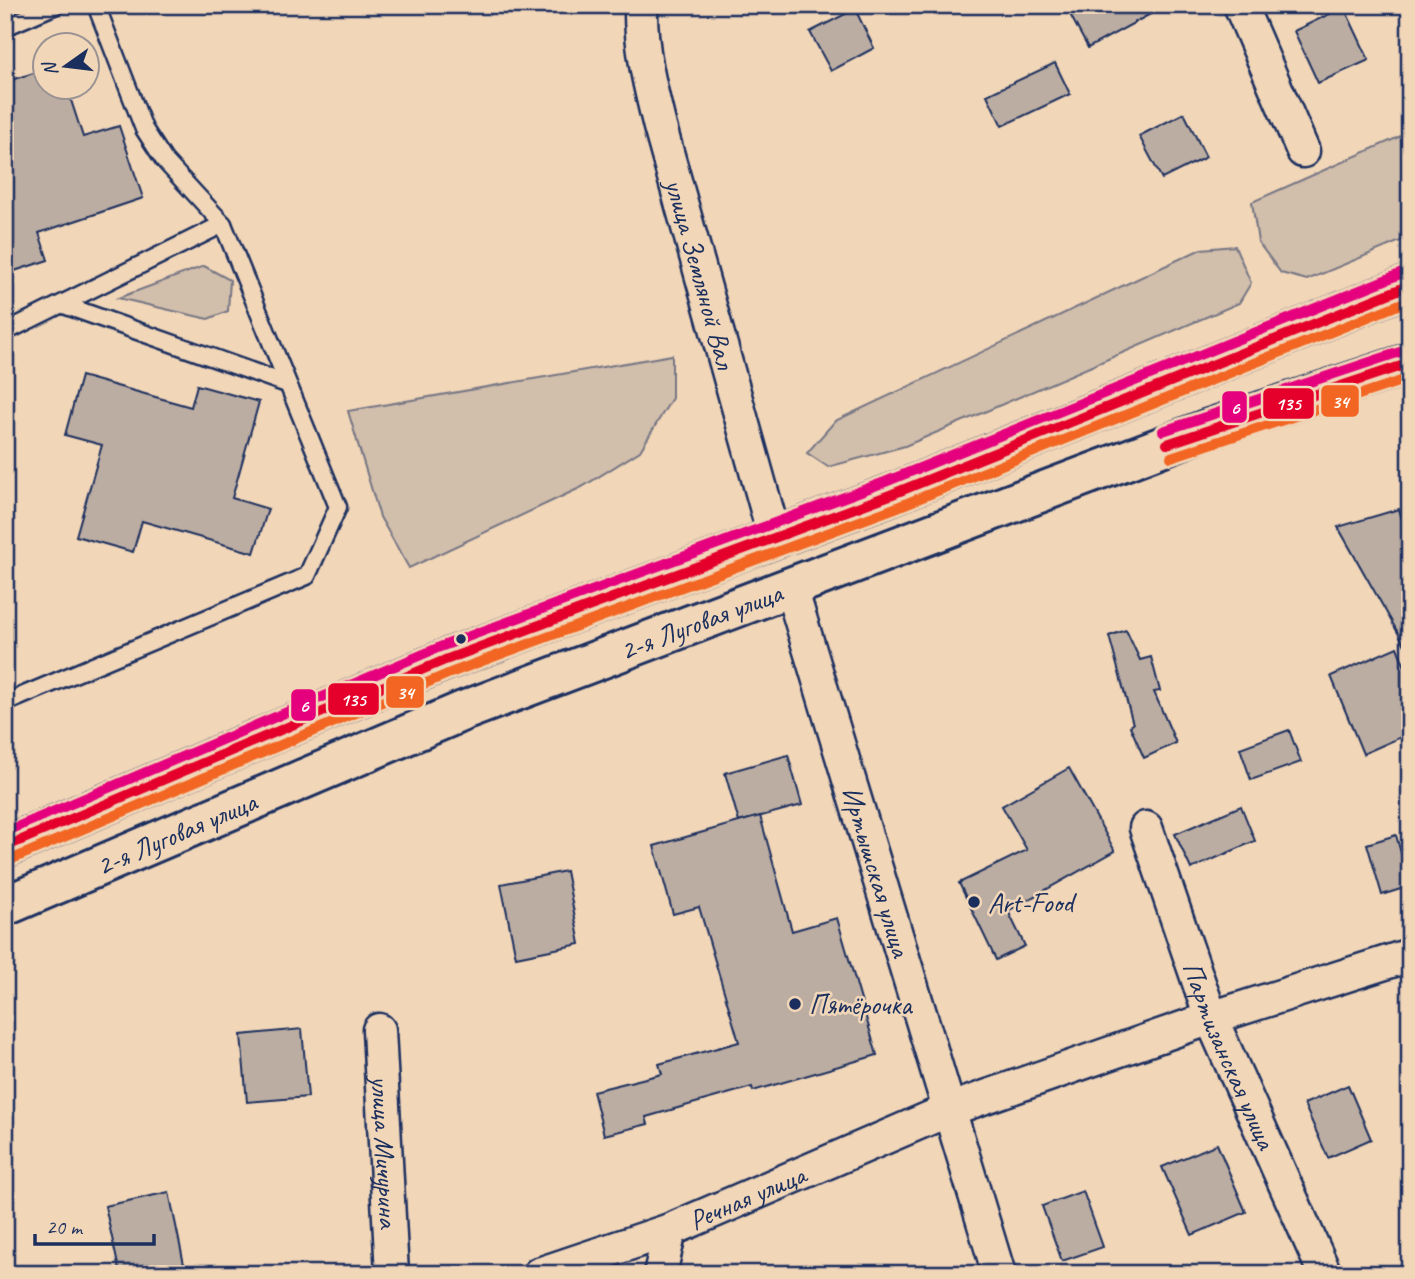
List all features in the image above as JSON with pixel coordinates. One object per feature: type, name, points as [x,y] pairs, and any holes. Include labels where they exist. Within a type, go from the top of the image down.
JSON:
[{"type":"main road","name":"2-я Луговая улица","points":[[5,847],[445,660],[775,539],[1410,285]]},
{"type":"main road","name":"2-я Луговая улица","points":[[5,906],[463,711],[1203,431],[1410,363]]},
{"type":"main road","points":[[775,539],[791,588]]},
{"type":"street","name":"улица Земляной Вал","points":[[641,5],[640,28],[646,67],[660,127],[775,539]]},
{"type":"street","points":[[1240,5],[1303,151]]},
{"type":"street","name":"Иртышская улица","points":[[791,588],[999,1274]]},
{"type":"street","name":"Партизанская улица","points":[[1146,828],[1212,1018],[1325,1274]]},
{"type":"street","name":"Речная улица","points":[[539,1274],[670,1230],[951,1109],[1212,1018],[1410,955]]},
{"type":"street","name":"улица Мичурина","points":[[379,1030],[392,1274]]},
{"type":"street","points":[[660,1274],[670,1230]]},
{"type":"lane","points":[[5,27],[57,5]]},
{"type":"lane","points":[[5,703],[307,576],[338,507],[223,224],[164,160],[144,129],[96,5]]},
{"type":"lane","points":[[5,332],[223,224]]},
{"type":"lane","points":[[64,305],[287,384]]},
{"type":"shaded area","points":[[1410,132],[1410,237],[1307,280],[1281,273],[1258,242],[1252,202]]},
{"type":"shaded area","points":[[1235,246],[1251,283],[1239,303],[905,446],[828,467],[807,453],[835,421],[1201,249]]},
{"type":"shaded area","points":[[204,266],[230,280],[228,311],[208,319],[118,298]]},
{"type":"shaded area","points":[[672,355],[672,398],[640,451],[582,487],[409,568],[380,517],[348,411]]},
{"type":"building","points":[[1065,5],[1167,5],[1088,48]]},
{"type":"building","points":[[1344,7],[1369,60],[1318,83],[1294,31]]},
{"type":"building","points":[[855,9],[874,48],[831,71],[810,32]]},
{"type":"building","points":[[1055,63],[1070,94],[1002,126],[987,95]]},
{"type":"building","points":[[32,73],[32,102],[72,102],[83,137],[119,126],[143,198],[39,233],[48,260],[5,274],[5,82]]},
{"type":"building","points":[[1184,113],[1206,157],[1162,179],[1139,136]]},
{"type":"building","points":[[81,376],[191,407],[197,385],[259,402],[232,498],[268,509],[254,553],[142,521],[133,552],[76,536],[102,445],[65,435]]},
{"type":"building","points":[[1399,509],[1410,546],[1410,654],[1338,527]]},
{"type":"building","points":[[1126,630],[1140,660],[1151,657],[1160,691],[1154,692],[1176,743],[1144,758],[1130,726],[1133,724],[1109,636]]},
{"type":"building","points":[[1397,647],[1410,679],[1410,733],[1363,754],[1331,676]]},
{"type":"building","points":[[1289,730],[1301,762],[1251,780],[1240,748]]},
{"type":"building","points":[[788,755],[802,805],[739,822],[725,773]]},
{"type":"building","points":[[1069,768],[1115,851],[1008,911],[1025,946],[996,960],[959,883],[1027,850],[1002,806]]},
{"type":"building","points":[[1241,806],[1255,841],[1191,869],[1175,834]]},
{"type":"building","points":[[760,816],[792,931],[837,918],[877,1055],[753,1091],[752,1087],[646,1117],[648,1124],[604,1135],[593,1091],[662,1074],[659,1064],[739,1042],[699,907],[673,914],[654,846]]},
{"type":"building","points":[[1396,835],[1410,886],[1382,895],[1367,844]]},
{"type":"building","points":[[566,871],[580,944],[516,957],[501,884]]},
{"type":"building","points":[[302,1029],[308,1097],[247,1102],[241,1035]]},
{"type":"building","points":[[1348,1085],[1371,1139],[1328,1158],[1304,1104]]},
{"type":"building","points":[[1217,1144],[1246,1212],[1192,1235],[1162,1167]]},
{"type":"building","points":[[1083,1191],[1103,1247],[1062,1261],[1042,1206]]},
{"type":"building","points":[[169,1192],[186,1274],[120,1274],[105,1206]]},
{"type":"transit line","name":"6","points":[[5,832],[440,647],[885,482],[1405,272]]},
{"type":"transit line","name":"135","points":[[5,847],[445,660],[890,495],[1410,285]]},
{"type":"transit line","name":"34","points":[[10,860],[450,673],[895,508],[1410,300]]},
{"type":"transit line","name":"6","points":[[1163,431],[1406,350]]},
{"type":"transit line","name":"135","points":[[1167,444],[1410,363]]},
{"type":"transit line","name":"34","points":[[1171,457],[1410,378]]},
{"type":"place","name":"Art-Food","points":[[974,902]]},
{"type":"place","name":"Пятёрочка","points":[[795,1004]]}]
